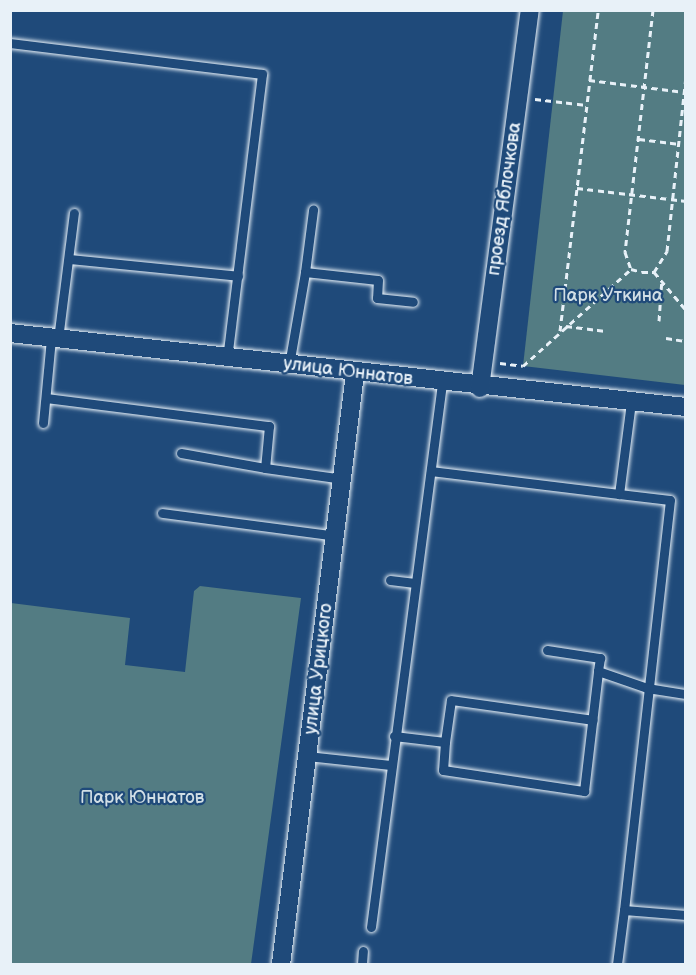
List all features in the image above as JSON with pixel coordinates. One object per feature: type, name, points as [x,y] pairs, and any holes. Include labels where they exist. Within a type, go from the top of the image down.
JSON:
[{"type":"street","name":"проезд Яблочкова","points":[[480,388],[530,10]]},
{"type":"street","name":"улица Юннатов","points":[[10,333],[480,388],[686,407]]},
{"type":"street","name":"улица Урицкого","points":[[281,964],[356,374]]},
{"type":"lane","points":[[10,43],[262,74],[227,358]]},
{"type":"lane","points":[[289,366],[313,210]]},
{"type":"lane","points":[[43,423],[74,213]]},
{"type":"lane","points":[[69,259],[238,276]]},
{"type":"lane","points":[[304,272],[378,280],[377,298],[413,302]]},
{"type":"lane","points":[[371,927],[394,736],[442,383]]},
{"type":"lane","points":[[46,398],[269,426],[265,468]]},
{"type":"lane","points":[[619,494],[631,402]]},
{"type":"lane","points":[[181,453],[343,479]]},
{"type":"lane","points":[[431,471],[670,500],[617,964]]},
{"type":"lane","points":[[162,513],[336,536]]},
{"type":"lane","points":[[390,580],[415,583]]},
{"type":"lane","points":[[547,650],[600,658],[584,791],[443,771],[451,700],[592,720]]},
{"type":"lane","points":[[598,671],[647,688],[686,694]]},
{"type":"lane","points":[[394,736],[445,742]]},
{"type":"lane","points":[[307,756],[391,765]]},
{"type":"lane","points":[[624,910],[686,915]]},
{"type":"lane","points":[[362,964],[363,951]]},
{"type":"path","points":[[560,331],[598,10]]},
{"type":"path","points":[[631,268],[625,252],[653,10]]},
{"type":"path","points":[[654,272],[667,251],[686,77]]},
{"type":"path","points":[[590,80],[685,92]]},
{"type":"path","points":[[519,97],[587,105]]},
{"type":"path","points":[[638,139],[678,144]]},
{"type":"path","points":[[577,188],[686,201]]},
{"type":"path","points":[[483,361],[523,366],[564,326],[631,268]]},
{"type":"path","points":[[631,268],[654,272],[686,310]]},
{"type":"path","points":[[658,321],[662,282]]},
{"type":"path","points":[[564,326],[606,331]]},
{"type":"path","points":[[666,339],[686,341]]},
{"type":"green space","name":"Парк Уткина","points":[[563,11],[685,11],[685,385],[523,366]]},
{"type":"green space","name":"Парк Юннатов","points":[[200,586],[301,598],[251,964],[11,964],[11,603],[130,618],[125,665],[185,672],[194,591]]}]
